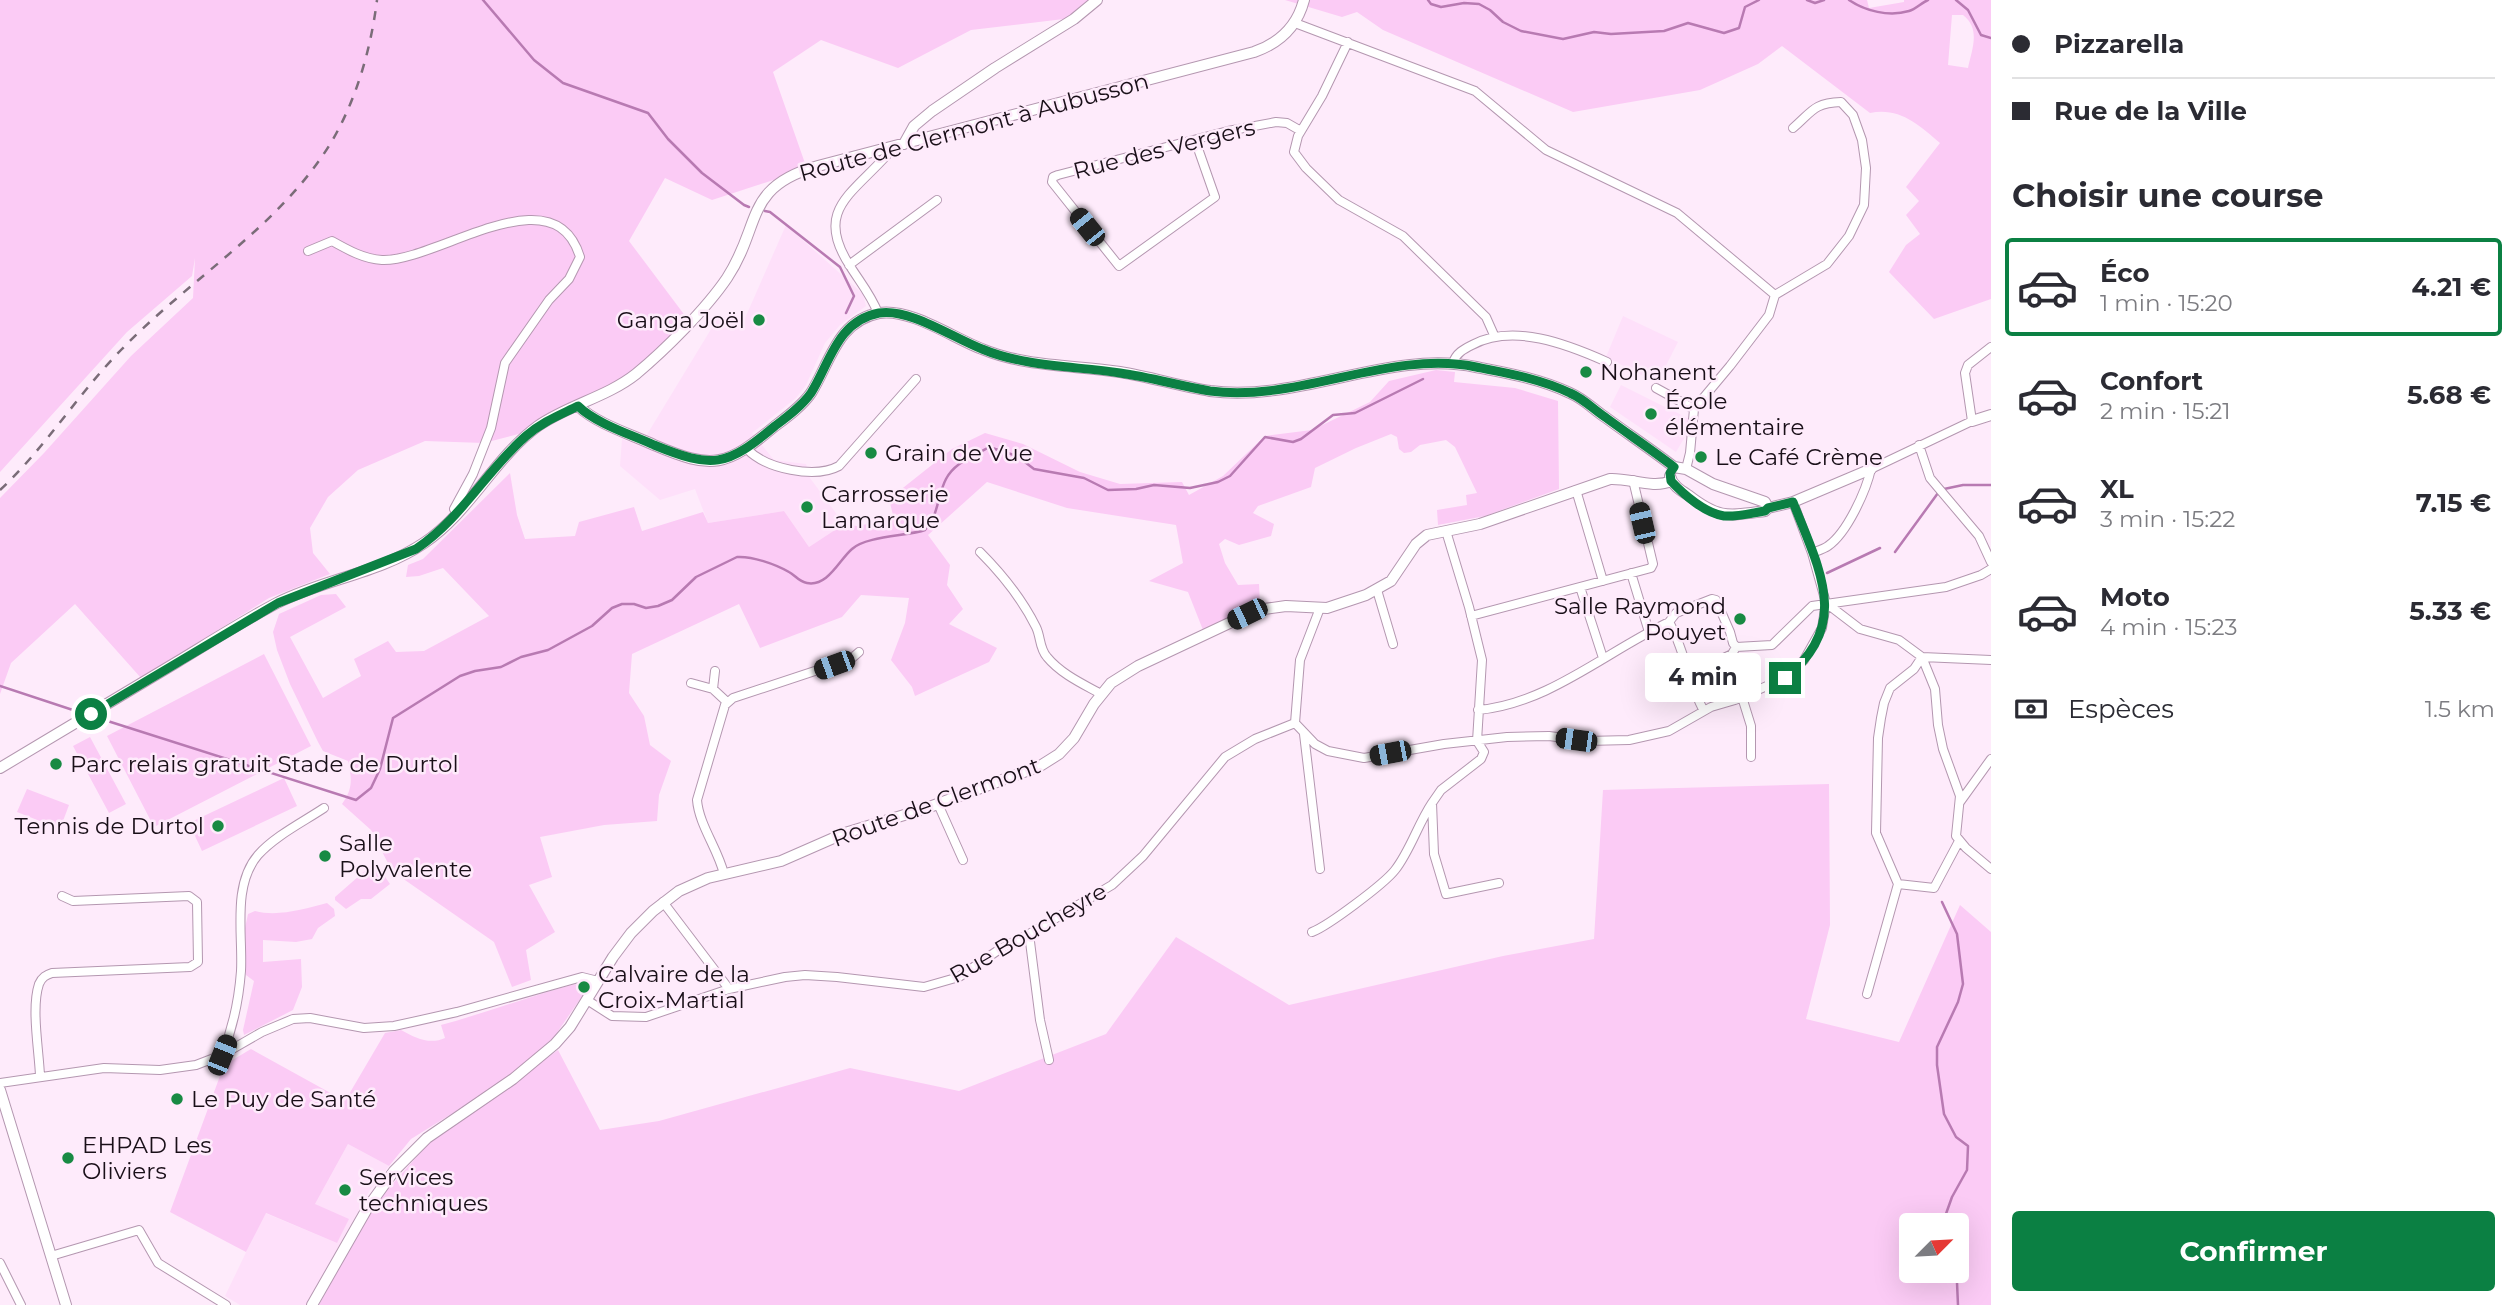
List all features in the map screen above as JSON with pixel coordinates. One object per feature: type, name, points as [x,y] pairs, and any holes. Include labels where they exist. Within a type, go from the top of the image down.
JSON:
[{"type":"street","points":[[904,144],[914,126],[932,111],[1074,19],[1097,0]]},
{"type":"street","name":"Route de Clermont à Aubusson","points":[[0,768],[278,603],[416,549],[436,535],[525,437],[545,422],[609,391],[634,375],[711,298],[734,267],[758,206],[774,187],[803,170],[1248,54],[1276,42],[1295,23],[1304,0]]},
{"type":"street","points":[[1295,23],[1475,91],[1546,150],[1677,213],[1775,295]]},
{"type":"street","points":[[1348,42],[1322,96],[1301,131],[1294,152],[1306,168],[1339,200],[1403,236],[1486,317],[1494,335]]},
{"type":"street","points":[[1793,128],[1812,108],[1825,103],[1841,102],[1853,115],[1862,140],[1866,168],[1864,205],[1849,236],[1827,264],[1775,295],[1769,314],[1694,409],[1690,453],[1680,468],[1670,473],[1671,481],[1700,505],[1723,516],[1765,511],[1871,469],[1972,421],[1991,415]]},
{"type":"street","name":"Rue des Vergers","points":[[1195,140],[1215,197],[1119,266],[1052,182],[1053,177],[1228,131],[1283,121],[1301,131]]},
{"type":"street","points":[[878,313],[872,298],[849,265],[835,234],[834,217],[842,202],[887,156],[887,149]]},
{"type":"street","points":[[849,265],[937,200]]},
{"type":"street","points":[[308,251],[332,241],[353,253],[383,260],[419,254],[512,221],[537,219],[566,229],[575,242],[580,257],[569,279],[550,300],[505,362],[491,428],[473,474],[454,509],[457,513]]},
{"type":"street","points":[[578,406],[596,419],[698,461],[722,460],[747,449],[809,396],[843,333],[878,313],[891,313],[909,317],[984,350],[1015,359],[1122,373],[1210,391],[1240,392],[1307,386],[1410,365],[1453,363],[1538,381],[1586,401],[1680,468],[1713,484],[1765,502],[1768,508]]},
{"type":"street","points":[[1453,363],[1455,356],[1464,349],[1494,335],[1542,339],[1607,362]]},
{"type":"street","points":[[1972,421],[1965,373],[1968,365],[1991,347]]},
{"type":"street","points":[[747,449],[760,461],[778,467],[827,472],[839,466],[916,379]]},
{"type":"street","points":[[1656,388],[1694,409]]},
{"type":"street","points":[[1919,445],[1926,470],[1938,489],[1979,536],[1991,562]]},
{"type":"street","points":[[1812,553],[1829,546],[1850,520],[1871,469]]},
{"type":"street","name":"Route de Clermont","points":[[312,1305],[368,1207],[394,1171],[427,1138],[536,1062],[570,1027],[631,933],[663,902],[695,883],[781,861],[873,823],[938,804],[1051,760],[1074,738],[1101,694],[1117,679],[1138,666],[1247,614],[1286,606],[1333,607],[1377,590],[1397,575],[1419,540],[1427,536],[1480,524],[1610,479],[1661,485],[1671,481]]},
{"type":"street","points":[[1471,616],[1651,568],[1653,564],[1633,480]]},
{"type":"street","points":[[1576,490],[1603,581]]},
{"type":"street","points":[[1320,608],[1300,660],[1295,723],[1315,744],[1328,751],[1364,758],[1444,744],[1549,736],[1587,741],[1629,740],[1669,731],[1704,711],[1785,678],[1804,660],[1822,628],[1826,603],[1812,553],[1793,502]]},
{"type":"street","points":[[1312,932],[1330,923],[1396,870],[1441,790],[1482,759],[1484,752],[1477,741],[1482,660],[1447,531]]},
{"type":"street","points":[[980,552],[1019,596],[1037,629],[1041,649],[1048,659],[1068,675],[1101,694]]},
{"type":"street","points":[[1736,647],[1772,645],[1812,606],[1946,587],[1991,569]]},
{"type":"street","points":[[1631,573],[1649,632]]},
{"type":"street","points":[[1580,587],[1603,658]]},
{"type":"street","points":[[1377,590],[1393,644]]},
{"type":"street","points":[[1478,710],[1502,707],[1537,694],[1669,622],[1682,609],[1712,599],[1716,600],[1736,647]]},
{"type":"street","points":[[1826,603],[1860,629],[1899,640],[1922,657],[1935,689],[1943,749],[1960,802],[1956,829],[1959,841],[1991,869]]},
{"type":"street","points":[[1669,622],[1679,640],[1694,694],[1704,711]]},
{"type":"street","points":[[1720,704],[1711,668],[1713,663],[1732,654],[1736,647]]},
{"type":"street","points":[[724,874],[697,800],[723,708],[727,702],[851,659],[859,652]]},
{"type":"street","points":[[1922,657],[1991,660]]},
{"type":"street","points":[[1867,993],[1898,884],[1876,833],[1878,738],[1884,703],[1890,688],[1914,669],[1922,657]]},
{"type":"street","points":[[713,689],[715,671]]},
{"type":"street","points":[[691,682],[713,689],[727,702]]},
{"type":"street","points":[[1742,697],[1751,726],[1751,757]]},
{"type":"street","name":"Rue Boucheyre","points":[[587,1000],[612,1016],[646,1017],[763,980],[805,975],[860,978],[912,987],[936,985],[967,973],[1000,949],[1099,894],[1143,856],[1227,755],[1255,739],[1295,723]]},
{"type":"street","points":[[1304,734],[1320,869]]},
{"type":"street","points":[[1960,802],[1991,759]]},
{"type":"street","points":[[1432,803],[1434,854],[1446,894],[1499,883]]},
{"type":"street","points":[[938,804],[963,860]]},
{"type":"street","points":[[222,1055],[240,973],[243,890],[247,876],[257,856],[272,842],[324,808]]},
{"type":"street","points":[[1898,884],[1934,888],[1959,841]]},
{"type":"street","points":[[40,1076],[37,1010],[39,985],[45,975],[190,967],[198,962],[197,902],[190,896],[73,901],[62,896]]},
{"type":"street","points":[[663,902],[729,989]]},
{"type":"street","points":[[1029,934],[1040,1020],[1049,1060]]},
{"type":"street","points":[[0,1083],[104,1068],[160,1070],[197,1065],[293,1019],[310,1018],[364,1028],[394,1026],[457,1012],[582,977],[598,981]]},
{"type":"street","points":[[0,1090],[66,1305]]},
{"type":"street","points":[[51,1256],[139,1230],[158,1263],[226,1305]]},
{"type":"street","points":[[0,1262],[21,1305]]},
{"type":"shaded area","points":[[0,0],[1099,0],[1072,18],[971,30],[898,68],[821,40],[773,72],[807,169],[712,200],[665,178],[629,241],[689,321],[632,378],[530,431],[484,443],[425,441],[358,470],[328,497],[310,528],[313,553],[330,574],[269,598],[141,678],[75,604],[11,663],[0,694],[0,498],[131,356],[193,298],[195,258],[192,276],[127,332],[0,472]]},
{"type":"shaded area","points":[[1285,0],[1867,0],[1869,8],[1904,0],[1991,0],[1991,299],[1934,319],[1889,272],[1906,245],[1920,234],[1906,215],[1919,201],[1906,187],[1940,143],[1916,124],[1899,115],[1890,112],[1870,113],[1782,46],[1758,64],[1700,90],[1573,112],[1383,30],[1357,12],[1342,17]],"holes":[[[1952,15],[1963,15],[1974,33],[1968,68],[1948,65]]]},
{"type":"shaded area","points":[[786,225],[863,294],[866,306],[840,325],[825,343],[806,385],[796,398],[752,433],[774,460],[806,464],[810,478],[844,524],[809,547],[784,511],[708,523],[695,489],[660,500],[620,466],[622,439],[640,446],[719,316],[742,325]]},
{"type":"shaded area","points":[[1623,316],[1678,342],[1657,383],[1606,357]]},
{"type":"shaded area","points":[[1436,370],[1455,372],[1454,382],[1515,388],[1558,401],[1559,489],[1485,516],[1438,525],[1437,510],[1467,505],[1466,495],[1477,493],[1455,447],[1446,440],[1420,445],[1411,452],[1404,453],[1399,449],[1397,437],[1391,434],[1315,468],[1311,487],[1258,506],[1253,513],[1274,524],[1271,536],[1239,545],[1225,539],[1219,544],[1225,563],[1238,585],[1259,584],[1260,603],[1203,630],[1188,592],[1149,581],[1183,563],[1176,525],[1067,508],[987,482],[928,535],[950,565],[947,585],[963,609],[949,624],[997,648],[989,662],[915,696],[912,687],[891,660],[905,623],[909,598],[861,595],[842,617],[760,648],[739,604],[632,654],[629,693],[644,716],[650,745],[671,761],[659,795],[657,821],[604,825],[540,837],[552,877],[529,885],[555,932],[526,950],[531,980],[512,987],[494,942],[392,871],[371,830],[342,804],[351,784],[348,761],[323,751],[290,684],[277,650],[273,632],[279,614],[321,595],[336,594],[346,607],[290,637],[323,698],[361,676],[354,659],[388,641],[396,652],[424,651],[489,616],[443,568],[419,576],[406,577],[408,565],[423,559],[510,473],[517,515],[525,539],[575,536],[579,522],[634,507],[642,531],[703,512],[708,523],[784,511],[809,547],[844,524],[857,526],[894,519],[889,499],[952,449],[985,433],[1023,444],[1080,472],[1120,484],[1182,482],[1189,495],[1223,476],[1265,436],[1312,430],[1370,402],[1389,381]]},
{"type":"shaded area","name":"École élémentaire","points":[[1621,385],[1667,408],[1670,404],[1674,406],[1672,410],[1689,419],[1689,430],[1676,452],[1610,407]]},
{"type":"shaded area","points":[[264,654],[311,746],[154,827],[107,736]]},
{"type":"shaded area","points":[[90,737],[126,804],[109,813],[73,746]]},
{"type":"shaded area","points":[[284,778],[297,806],[202,851],[189,823]]},
{"type":"shaded area","points":[[1829,784],[1830,925],[1806,1019],[1899,1042],[1960,905],[1991,932],[1991,1305],[319,1305],[373,1206],[429,1143],[558,1050],[600,1130],[659,1121],[850,1068],[959,1091],[1106,1034],[1176,937],[1289,1005],[1503,956],[1594,939],[1603,790]]},
{"type":"shaded area","points":[[27,789],[69,805],[60,829],[17,812]]},
{"type":"shaded area","points":[[375,862],[390,884],[371,899],[361,899],[346,909],[335,897]]},
{"type":"shaded area","points":[[327,903],[334,909],[335,916],[318,928],[312,939],[296,942],[263,940],[263,962],[301,959],[302,987],[293,1010],[244,1035],[254,981],[246,975],[245,928],[248,914],[255,911],[291,912]]},
{"type":"shaded area","points":[[584,982],[587,989],[550,1043],[487,1092],[411,1139],[389,1166],[348,1144],[315,1204],[349,1219],[337,1243],[266,1213],[246,1252],[170,1212],[224,1065],[251,1049],[345,1101],[385,1033],[401,1030],[423,1040],[439,1040],[445,1038],[441,1025]]},
{"type":"shaded area","points":[[348,1144],[389,1166],[370,1190],[306,1305],[240,1305],[225,1296],[265,1213],[337,1243],[315,1204]]},
{"type":"waterway","points":[[483,0],[534,60],[563,83],[648,113],[668,139],[702,173],[749,207]]},
{"type":"waterway","points":[[1428,0],[1441,7],[1464,3],[1479,4],[1503,22],[1521,31],[1563,39],[1594,32],[1611,34],[1664,31],[1688,23],[1724,33],[1739,28],[1745,7],[1759,0]]},
{"type":"waterway","points":[[1807,0],[1815,3],[1824,0]]},
{"type":"waterway","points":[[1849,0],[1870,10],[1885,13],[1912,10],[1928,0]]},
{"type":"waterway","points":[[1956,0],[1968,10],[1981,35],[1991,38]]},
{"type":"waterway","points":[[765,211],[770,212],[840,267],[854,296],[846,313]]},
{"type":"waterway","points":[[95,717],[356,800],[371,788],[380,769],[393,718],[460,676],[501,667],[521,657],[548,650],[592,626],[612,608],[622,604],[646,608],[672,600],[696,577],[737,557],[770,563],[804,582],[821,581],[858,545],[925,530],[933,518],[943,485],[950,473],[959,464],[989,447],[1017,456],[1034,469],[1084,478],[1108,490],[1154,485],[1190,488],[1218,482],[1230,476],[1265,437],[1293,442],[1333,415],[1355,413],[1423,379]]},
{"type":"waterway","points":[[1944,489],[1963,485],[1991,485]]},
{"type":"waterway","points":[[1895,552],[1938,493]]},
{"type":"waterway","points":[[1827,573],[1880,548]]},
{"type":"waterway","points":[[0,686],[85,714]]},
{"type":"waterway","points":[[1942,902],[1957,934],[1963,984],[1958,1002],[1937,1047],[1937,1065],[1944,1114],[1956,1137],[1968,1146],[1967,1170],[1946,1213]]},
{"type":"waterway","points":[[1957,1283],[1958,1305]]},
{"type":"railway","points":[[0,490],[32,457],[121,350],[175,299],[261,226],[311,171],[341,125],[356,90],[367,54],[377,0]]},
{"type":"place","name":"Ganga Joël","points":[[759,320]]},
{"type":"place","name":"Nohanent","points":[[1586,372]]},
{"type":"place","name":"École élémentaire","points":[[1651,414]]},
{"type":"place","name":"Grain de Vue","points":[[871,453]]},
{"type":"place","name":"Le Café Crème","points":[[1701,457]]},
{"type":"place","name":"Carrosserie Lamarque","points":[[807,507]]},
{"type":"place","name":"Salle Raymond Pouyet","points":[[1740,619]]},
{"type":"place","name":"Parc relais gratuit Stade de Durtol","points":[[56,764]]},
{"type":"place","name":"Tennis de Durtol","points":[[218,826]]},
{"type":"place","name":"Salle Polyvalente","points":[[325,856]]},
{"type":"place","name":"Calvaire de la Croix-Martial","points":[[584,987]]},
{"type":"place","name":"Le Puy de Santé","points":[[177,1099]]},
{"type":"place","name":"EHPAD Les Oliviers","points":[[68,1158]]},
{"type":"place","name":"Services techniques","points":[[345,1190]]},
{"type":"route","points":[[91,714],[278,603],[416,549],[436,535],[525,437],[545,422],[578,406],[596,419],[698,461],[722,460],[739,454],[809,396],[843,333],[878,313],[909,317],[984,350],[1015,359],[1122,373],[1210,391],[1240,392],[1307,386],[1431,362],[1476,367],[1555,386],[1586,401],[1674,467],[1670,473],[1671,481],[1700,505],[1716,513],[1731,516],[1765,511],[1793,502],[1818,568],[1826,603],[1824,621],[1815,644],[1797,668],[1785,678]]}]
